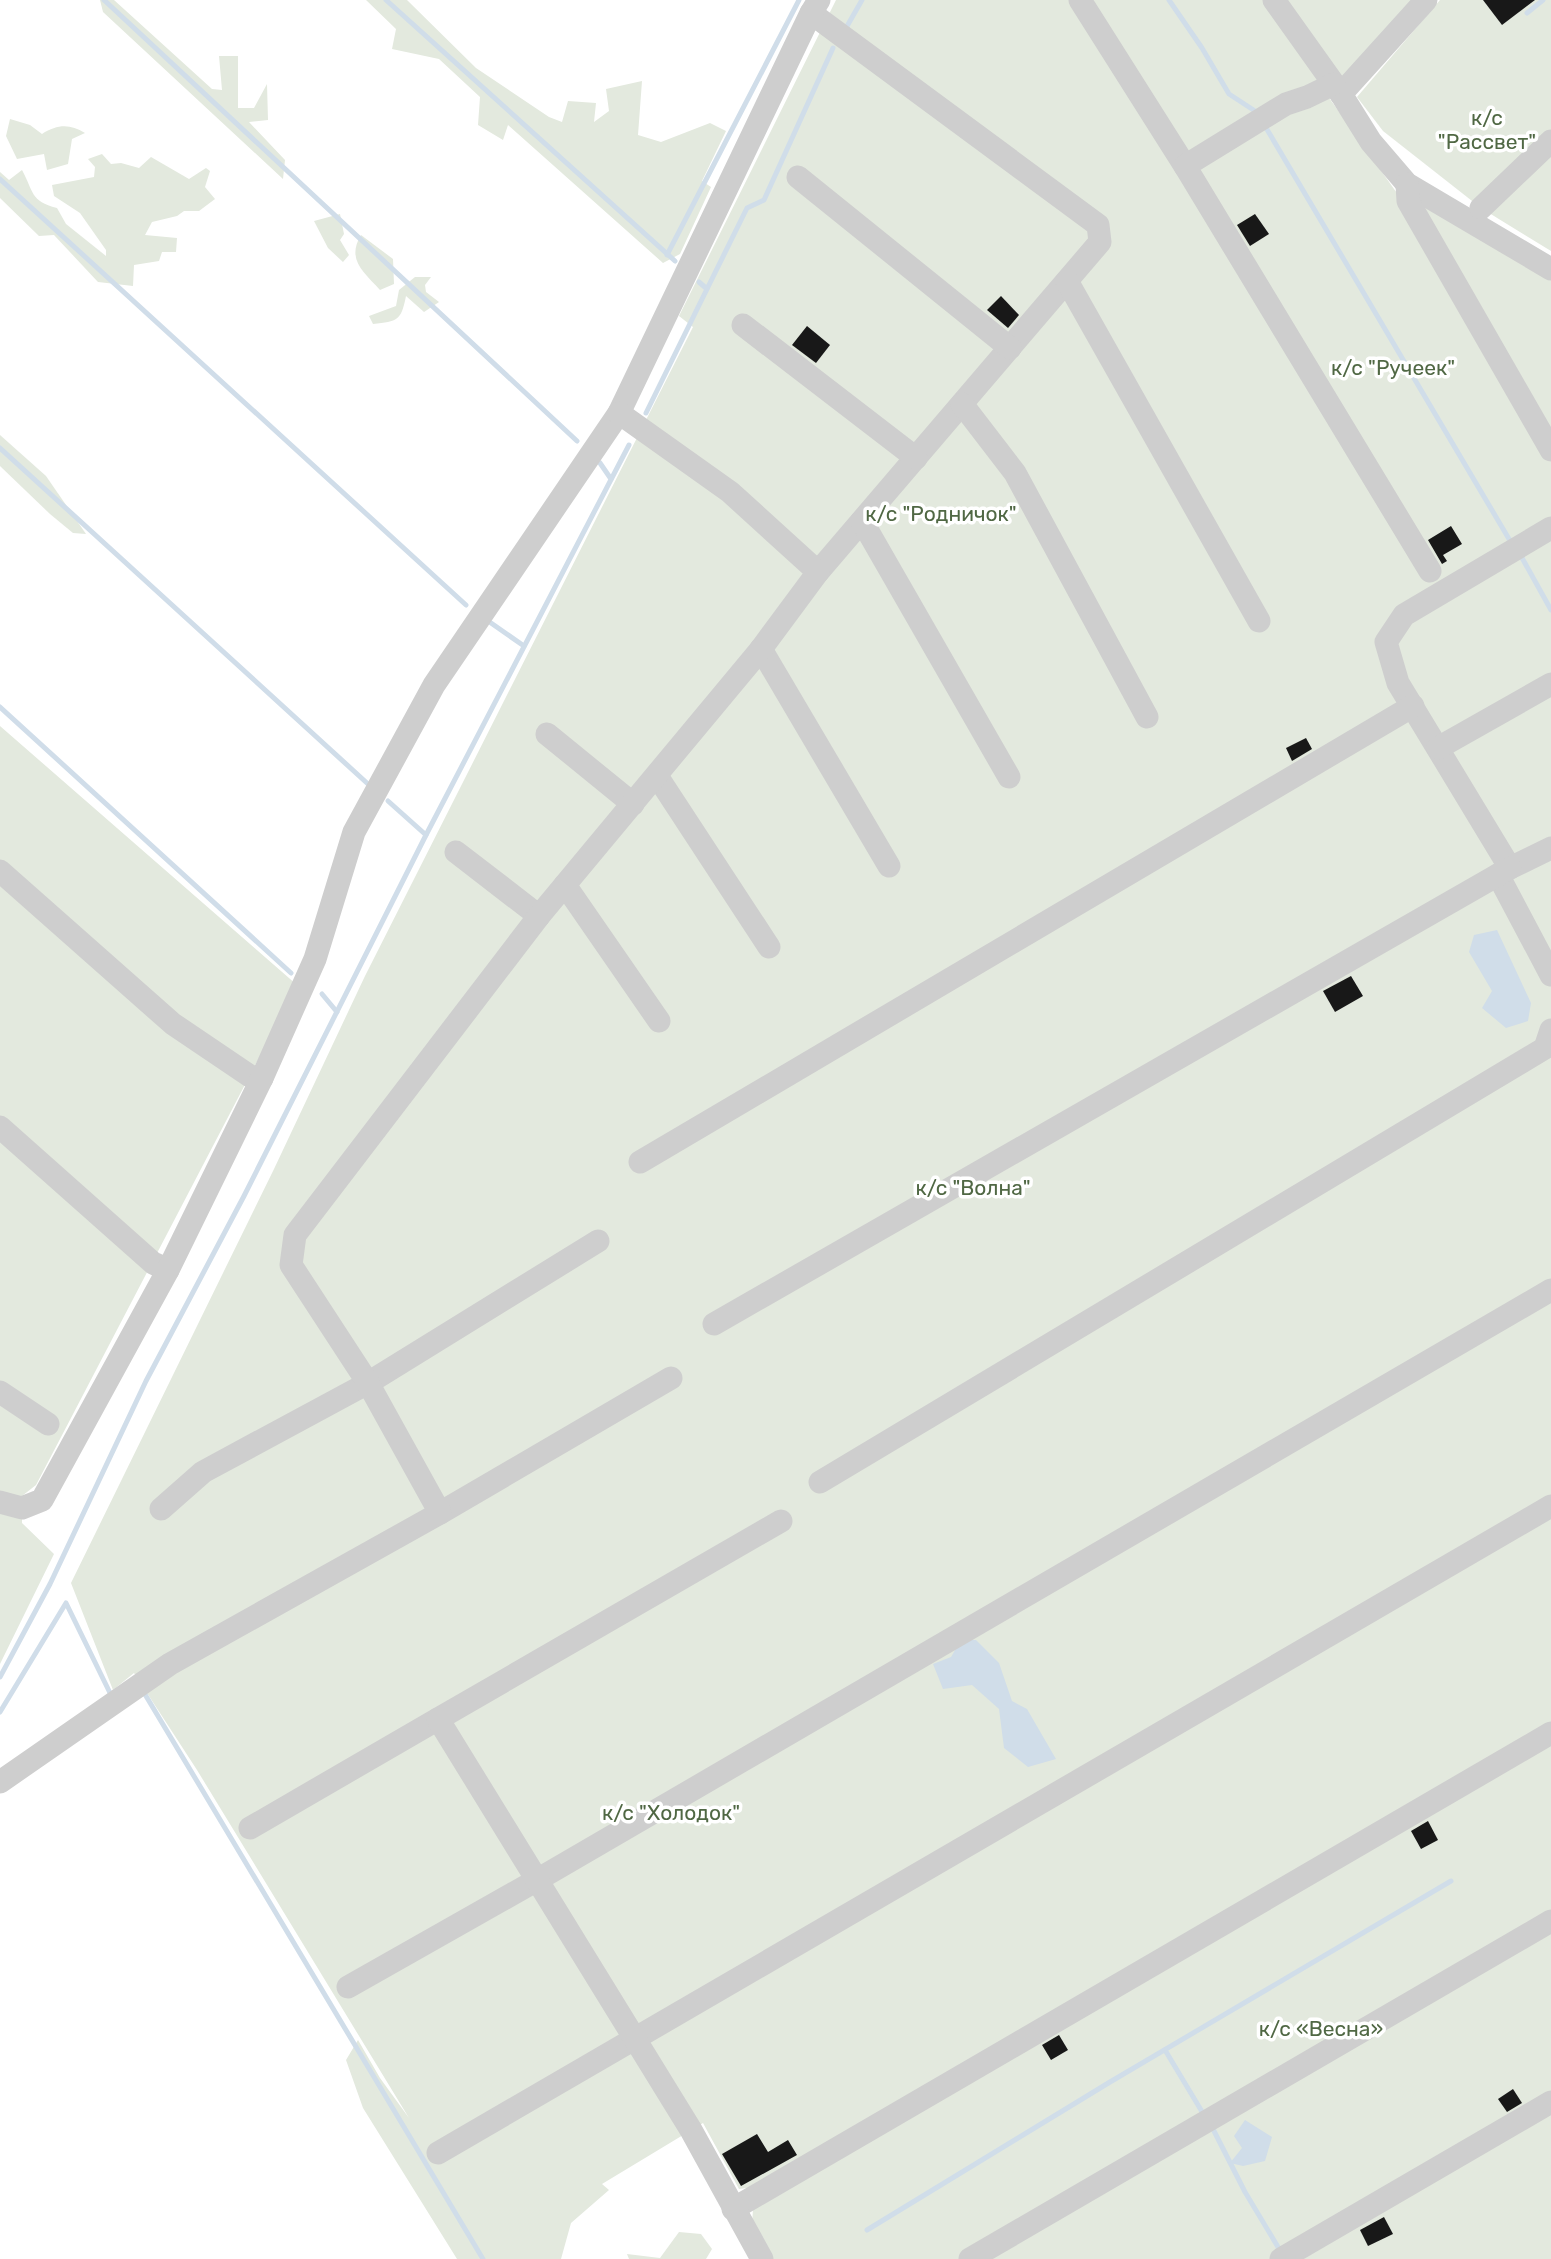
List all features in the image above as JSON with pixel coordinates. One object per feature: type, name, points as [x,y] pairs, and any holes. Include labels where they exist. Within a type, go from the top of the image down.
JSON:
[{"type":"lane","points":[[1080,0],[1185,166],[1430,571]]},
{"type":"lane","points":[[1274,0],[1338,89],[1371,142],[1407,184],[1551,269]]},
{"type":"lane","points":[[1185,166],[1286,104],[1338,89],[1426,0]]},
{"type":"lane","points":[[0,1502],[22,1508],[42,1500],[168,1270],[262,1078],[314,960],[361,820],[433,685],[619,414],[815,6],[1098,225],[1100,242],[818,572],[761,649],[539,916],[295,1235],[290,1265],[368,1384],[440,1513]]},
{"type":"lane","points":[[1481,208],[1551,141]]},
{"type":"lane","points":[[797,177],[1010,348]]},
{"type":"lane","points":[[1407,184],[1408,201],[1551,450]]},
{"type":"lane","points":[[1067,281],[1259,621]]},
{"type":"lane","points":[[743,325],[916,458]]},
{"type":"lane","points":[[962,404],[1015,473],[1147,717]]},
{"type":"lane","points":[[619,414],[730,492],[818,572]]},
{"type":"lane","points":[[862,521],[1009,777]]},
{"type":"lane","points":[[1551,528],[1404,615],[1386,642],[1398,683],[1438,748],[1504,871],[1551,975]]},
{"type":"lane","points":[[761,649],[890,866]]},
{"type":"lane","points":[[1438,748],[1551,684]]},
{"type":"lane","points":[[640,1162],[1413,706]]},
{"type":"lane","points":[[547,734],[633,804]]},
{"type":"lane","points":[[657,776],[769,947]]},
{"type":"lane","points":[[714,1324],[1504,871],[1551,848]]},
{"type":"lane","points":[[456,852],[539,916]]},
{"type":"lane","points":[[0,871],[173,1024],[250,1076],[262,1078]]},
{"type":"lane","points":[[565,885],[659,1021]]},
{"type":"lane","points":[[820,1482],[1545,1048],[1551,1030]]},
{"type":"lane","points":[[0,1127],[153,1263],[168,1270]]},
{"type":"lane","points":[[160,1509],[203,1472],[368,1384],[598,1241]]},
{"type":"lane","points":[[348,1987],[537,1880],[1551,1290]]},
{"type":"lane","points":[[0,1782],[170,1664],[440,1513],[671,1378]]},
{"type":"lane","points":[[0,1392],[48,1423]]},
{"type":"lane","points":[[438,2152],[1551,1506]]},
{"type":"lane","points":[[250,1828],[780,1521]]},
{"type":"lane","points":[[438,1719],[691,2130],[762,2259]]},
{"type":"lane","points":[[733,2209],[1551,1733]]},
{"type":"lane","points":[[970,2259],[1551,1921]]},
{"type":"lane","points":[[1281,2259],[1551,2102]]},
{"type":"green space","points":[[100,0],[114,0],[212,89],[222,90],[219,56],[238,56],[238,108],[254,108],[267,84],[268,120],[249,122],[285,160],[283,179],[103,12]]},
{"type":"green space","points":[[366,0],[407,0],[476,68],[549,117],[562,122],[568,101],[596,103],[594,122],[609,111],[606,89],[642,81],[638,135],[661,142],[710,123],[726,131],[702,181],[711,187],[680,254],[663,263],[508,125],[503,140],[478,125],[480,97],[439,59],[392,49],[396,29]]},
{"type":"green space","points":[[836,0],[1414,0],[1327,95],[1404,203],[1416,197],[1551,278],[1551,2259],[770,2259],[752,2228],[754,2187],[739,2189],[703,2123],[602,2184],[609,2190],[571,2223],[561,2259],[457,2259],[363,2108],[346,2060],[358,2040],[380,2078],[409,2118],[197,1770],[134,1673],[113,1690],[71,1583],[274,1169],[365,976],[693,327],[679,316]]},
{"type":"green space","name":"к/с \"Рассвет\"","points":[[1440,0],[1551,0],[1551,251],[1481,208],[1383,131],[1357,97]]},
{"type":"green space","points":[[10,119],[30,125],[42,134],[64,126],[85,133],[72,139],[68,164],[47,170],[44,154],[17,159],[6,136]]},
{"type":"green space","points":[[102,154],[111,164],[121,163],[139,168],[151,157],[189,179],[206,168],[210,171],[205,187],[215,199],[199,211],[184,211],[177,216],[152,222],[145,235],[177,238],[176,252],[162,252],[159,261],[134,265],[133,286],[98,282],[54,235],[39,236],[0,198],[0,172],[9,180],[22,170],[37,199],[57,208],[66,224],[106,256],[106,250],[80,213],[54,196],[52,185],[94,177],[95,167],[88,159]]},
{"type":"green space","points":[[340,214],[344,234],[340,240],[349,255],[343,262],[328,248],[314,221]]},
{"type":"green space","points":[[361,235],[393,259],[394,284],[380,290],[363,271],[355,252]]},
{"type":"green space","points":[[415,277],[431,277],[425,285],[426,292],[439,302],[424,312],[406,296],[397,318],[373,324],[369,316],[396,306],[399,290]]},
{"type":"green space","points":[[0,435],[46,476],[86,534],[73,533],[0,466]]},
{"type":"green space","points":[[0,726],[297,985],[36,1485],[22,1496],[22,1523],[54,1554],[0,1664]]},
{"type":"green space","points":[[679,2232],[701,2234],[712,2249],[706,2259],[629,2259],[627,2254],[660,2258]]},
{"type":"shaded area","points":[[1497,930],[1531,1003],[1528,1021],[1506,1028],[1482,1008],[1492,991],[1469,952],[1474,935]]},
{"type":"shaded area","points":[[961,1640],[976,1640],[999,1663],[1012,1701],[1027,1709],[1056,1759],[1028,1767],[1004,1748],[999,1709],[972,1685],[943,1689],[933,1664],[951,1657]]},
{"type":"shaded area","points":[[1245,2120],[1272,2137],[1265,2161],[1243,2166],[1230,2163],[1242,2148],[1234,2136]]},
{"type":"building","points":[[1483,0],[1535,0],[1502,25]]},
{"type":"building","points":[[1255,214],[1269,234],[1250,246],[1237,225]]},
{"type":"building","points":[[1001,296],[1019,315],[1008,328],[987,310]]},
{"type":"building","points":[[807,326],[830,345],[816,363],[792,345]]},
{"type":"building","points":[[1451,526],[1462,544],[1443,555],[1447,561],[1442,564],[1428,540]]},
{"type":"building","points":[[1306,738],[1312,749],[1292,761],[1286,748]]},
{"type":"building","points":[[1351,976],[1363,996],[1335,1012],[1323,991]]},
{"type":"building","points":[[1428,1821],[1438,1840],[1421,1849],[1411,1831]]},
{"type":"building","points":[[1059,2035],[1068,2050],[1051,2060],[1042,2045]]},
{"type":"building","points":[[1513,2089],[1522,2103],[1507,2112],[1498,2099]]},
{"type":"building","points":[[757,2134],[768,2152],[788,2140],[797,2155],[741,2186],[722,2154]]},
{"type":"building","points":[[1384,2217],[1393,2234],[1368,2246],[1360,2230]]},
{"type":"waterway","points":[[104,0],[577,441]]},
{"type":"waterway","points":[[386,0],[675,261]]},
{"type":"waterway","points":[[667,255],[799,0]]},
{"type":"waterway","points":[[846,28],[862,0]]},
{"type":"waterway","points":[[1169,0],[1229,94],[1255,111]]},
{"type":"waterway","points":[[1527,13],[1543,0]]},
{"type":"waterway","points":[[707,289],[747,208],[764,200],[833,48]]},
{"type":"waterway","points":[[1265,126],[1509,539]]},
{"type":"waterway","points":[[0,179],[466,605]]},
{"type":"waterway","points":[[646,413],[707,289],[699,282]]},
{"type":"waterway","points":[[0,1677],[50,1584],[146,1381],[244,1196],[426,835],[629,445]]},
{"type":"waterway","points":[[0,448],[368,784]]},
{"type":"waterway","points":[[600,463],[611,479]]},
{"type":"waterway","points":[[1521,556],[1551,610]]},
{"type":"waterway","points":[[491,623],[524,646]]},
{"type":"waterway","points":[[0,707],[291,973]]},
{"type":"waterway","points":[[388,801],[426,835]]},
{"type":"waterway","points":[[322,994],[337,1012]]},
{"type":"waterway","points":[[0,1712],[66,1603],[112,1697]]},
{"type":"waterway","points":[[143,1691],[483,2259]]},
{"type":"waterway","points":[[867,2230],[1110,2082],[1451,1881]]},
{"type":"waterway","points":[[1165,2050],[1204,2115]]},
{"type":"waterway","points":[[1213,2129],[1245,2192],[1281,2252]]},
{"type":"park label","name":"к/с \"Ручеек\"","points":[[1393,368]]},
{"type":"park label","name":"к/с \"Родничок\"","points":[[941,514]]},
{"type":"park label","name":"к/с \"Волна\"","points":[[973,1188]]},
{"type":"park label","name":"к/с \"Холодок\"","points":[[671,1813]]},
{"type":"park label","name":"к/с «Весна»","points":[[1321,2029]]}]
